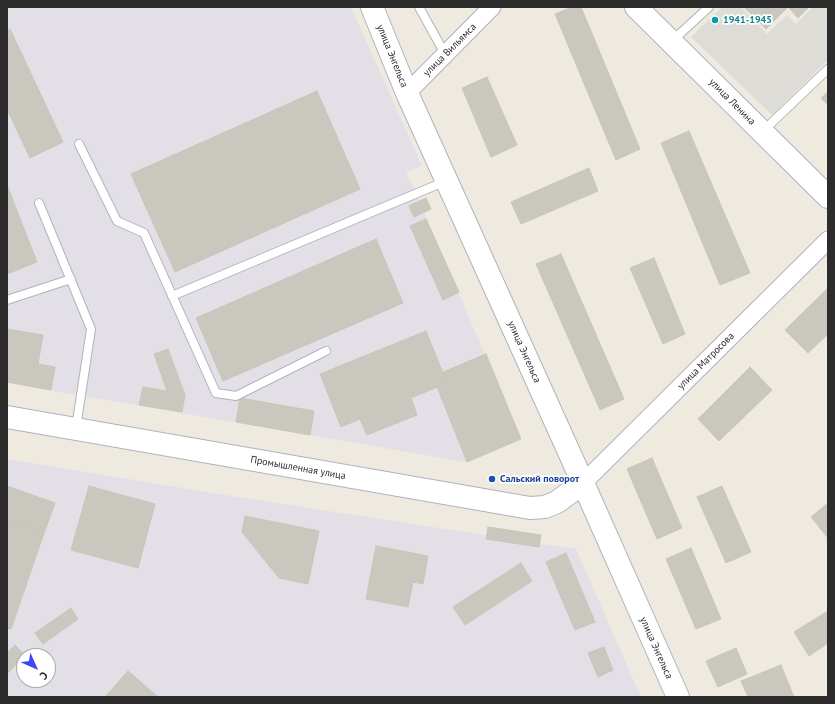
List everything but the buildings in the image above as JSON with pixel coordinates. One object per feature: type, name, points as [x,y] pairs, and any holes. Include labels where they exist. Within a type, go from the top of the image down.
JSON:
[{"type":"street","name":"улица Энгельса","points":[[372,7],[407,93],[583,482],[678,697]]},
{"type":"street","name":"улица Вильямса","points":[[407,93],[492,7]]},
{"type":"street","name":"улица Ленина","points":[[636,7],[828,197]]},
{"type":"street","name":"улица Матросова","points":[[583,482],[828,240]]},
{"type":"street","name":"Промышленная улица","points":[[7,417],[530,508],[545,507],[557,502],[583,482]]},
{"type":"lane","points":[[418,7],[445,54]]},
{"type":"lane","points":[[671,42],[709,7]]},
{"type":"lane","points":[[762,132],[828,69]]},
{"type":"lane","points":[[79,144],[118,220],[144,233],[216,393],[236,396],[326,351]]},
{"type":"lane","points":[[172,296],[447,181]]},
{"type":"lane","points":[[39,202],[92,329],[76,429]]},
{"type":"lane","points":[[7,300],[71,279]]},
{"type":"shaded area","points":[[7,7],[351,7],[422,166],[406,172],[419,200],[427,198],[431,209],[424,212],[521,439],[466,462],[7,383]]},
{"type":"shaded area","points":[[722,7],[741,7],[767,34],[787,15],[796,24],[813,7],[828,7],[828,60],[772,115],[691,37]]},
{"type":"shaded area","points":[[7,459],[244,498],[576,549],[641,697],[7,697]]},
{"type":"place","name":"1941-1945","points":[[715,20]]},
{"type":"place","name":"Сальский поворот","points":[[492,479]]}]
